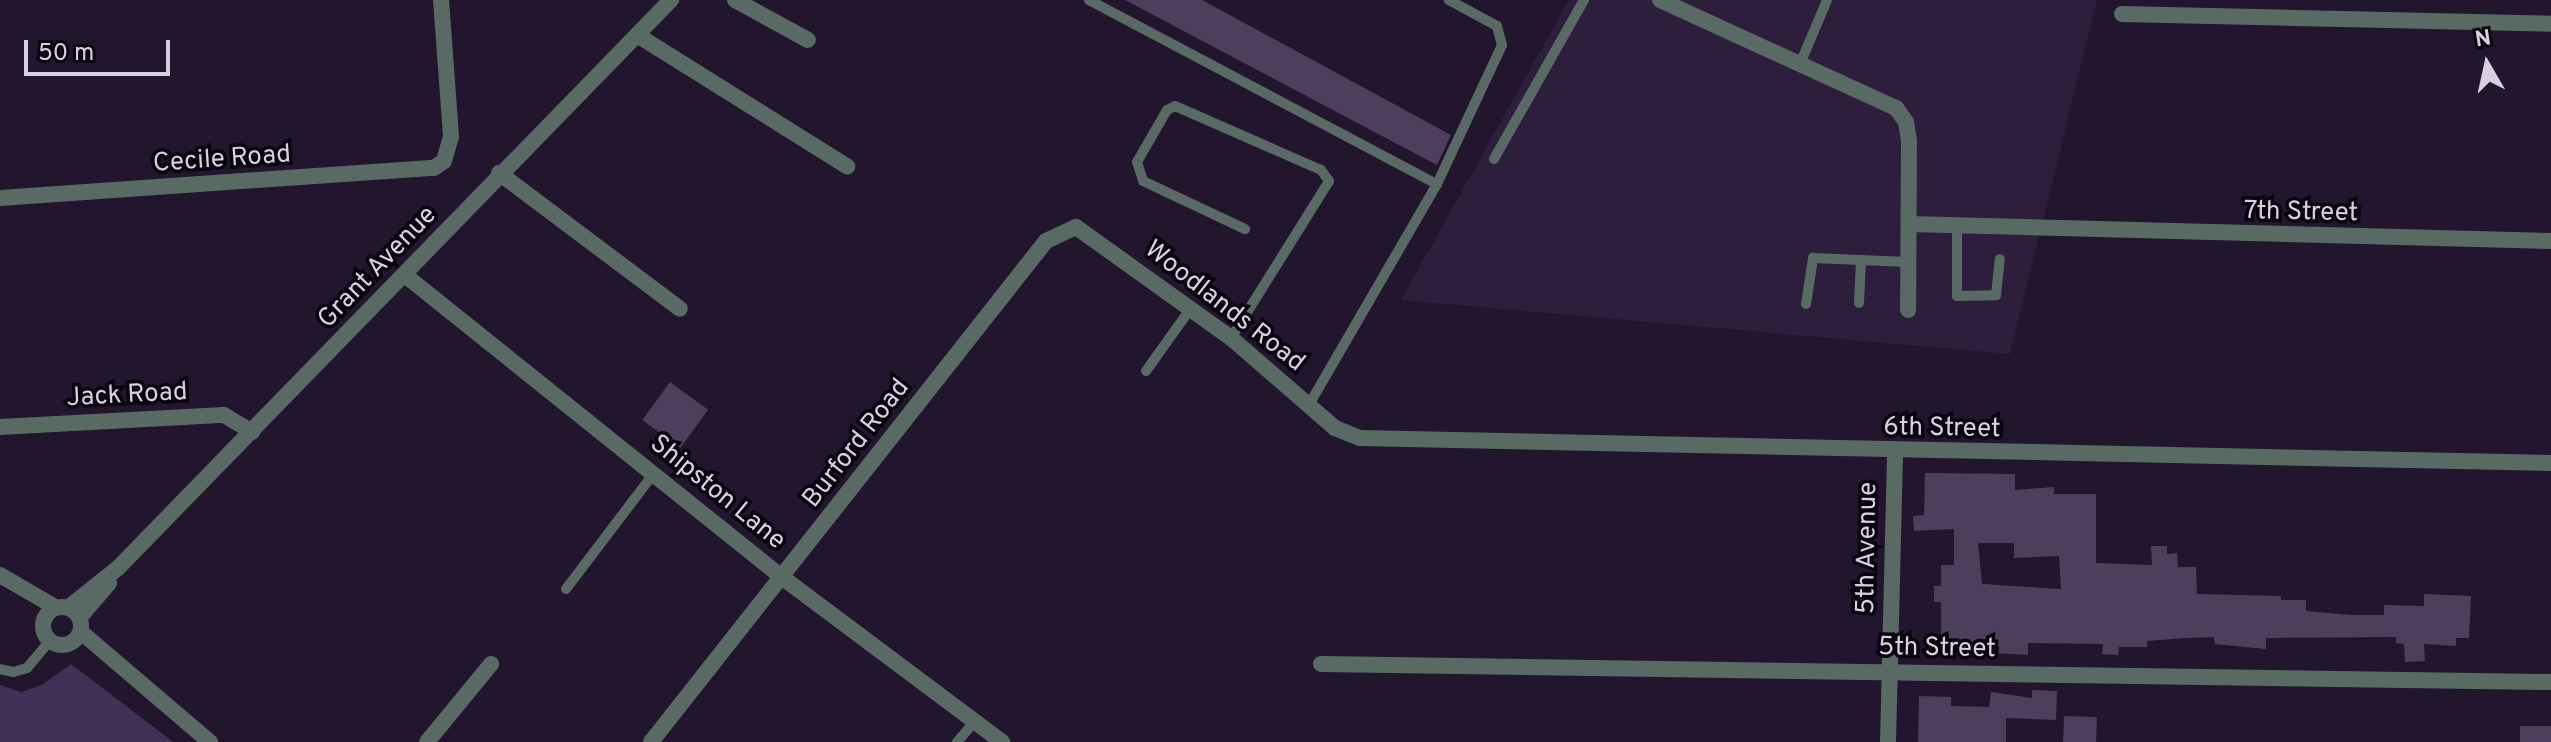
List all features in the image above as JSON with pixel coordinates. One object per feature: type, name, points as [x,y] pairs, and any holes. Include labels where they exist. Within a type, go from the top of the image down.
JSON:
[{"type":"street","name":"Cecile Road","points":[[0,198],[418,171],[444,161],[451,136],[441,0]]},
{"type":"street","name":"Grant Avenue","points":[[67,620],[406,276],[499,173],[671,0]]},
{"type":"street","points":[[735,0],[808,40]]},
{"type":"street","points":[[1665,1],[1896,108],[1906,122],[1908,310]]},
{"type":"street","points":[[2122,14],[2551,24]]},
{"type":"street","points":[[637,35],[847,166]]},
{"type":"street","points":[[499,173],[680,309]]},
{"type":"street","name":"7th Street","points":[[1909,224],[2050,231],[2551,241]]},
{"type":"street","name":"Woodlands Road","points":[[1080,228],[1231,338],[1335,428]]},
{"type":"street","name":"Burford Road","points":[[651,742],[1046,241],[1080,228]]},
{"type":"street","name":"Shipston Lane","points":[[406,276],[783,578],[1002,742]]},
{"type":"street","name":"Jack Road","points":[[0,427],[224,415],[252,432]]},
{"type":"street","name":"6th Street","points":[[1335,428],[1360,438],[1388,441],[2551,463]]},
{"type":"street","name":"5th Avenue","points":[[1888,742],[1895,452]]},
{"type":"street","points":[[0,575],[67,620],[111,662],[210,742]]},
{"type":"street","points":[[67,620],[50,641],[43,630],[67,620]]},
{"type":"street","points":[[427,742],[491,664]]},
{"type":"street","name":"5th Street","points":[[1321,664],[2551,682]]},
{"type":"lane","points":[[1089,0],[1437,184]]},
{"type":"lane","points":[[1309,405],[1437,184],[1502,45],[1497,26],[1449,0]]},
{"type":"lane","points":[[1494,159],[1584,0]]},
{"type":"lane","points":[[1800,64],[1827,0]]},
{"type":"lane","points":[[1231,338],[1329,181],[1321,170],[1175,106],[1167,110],[1137,162],[1143,181],[1245,229]]},
{"type":"lane","points":[[1957,226],[1957,296],[1996,295],[2000,259]]},
{"type":"lane","points":[[1806,304],[1813,258],[1908,262]]},
{"type":"lane","points":[[1859,303],[1861,260]]},
{"type":"lane","points":[[1146,371],[1191,308]]},
{"type":"lane","points":[[566,589],[654,473]]},
{"type":"lane","points":[[0,669],[13,672],[27,668],[50,641]]},
{"type":"lane","points":[[957,742],[975,721]]},
{"type":"shaded area","points":[[1569,0],[2097,0],[2010,354],[1401,300]]},
{"type":"shaded area","points":[[71,664],[173,742],[0,742],[0,685],[21,692],[42,685]]},
{"type":"building","points":[[1125,0],[1202,0],[1451,135],[1437,165]]},
{"type":"building","points":[[670,382],[708,410],[680,448],[642,420]]},
{"type":"building","points":[[1925,473],[2015,474],[2015,490],[2054,487],[2054,494],[2096,494],[2096,563],[2152,565],[2151,546],[2167,546],[2167,554],[2177,553],[2178,567],[2196,567],[2197,594],[2281,596],[2281,600],[2306,600],[2306,611],[2351,615],[2384,615],[2384,605],[2424,606],[2424,594],[2471,596],[2469,638],[2456,638],[2456,646],[2424,644],[2425,661],[2405,662],[2404,644],[2396,643],[2396,637],[2266,638],[2266,649],[2215,644],[2214,637],[2184,638],[2147,641],[2147,647],[2119,647],[2118,655],[2102,654],[2103,644],[2028,643],[2028,655],[1941,650],[1941,602],[1934,602],[1934,586],[1941,586],[1941,565],[1954,565],[1954,529],[1914,531],[1913,516],[1924,515]],"holes":[[[1978,543],[2014,543],[2014,558],[2059,556],[2061,589],[1982,584]]]},
{"type":"building","points":[[2032,690],[2057,691],[2056,720],[2006,718],[2006,742],[1918,742],[1919,696],[1951,697],[1951,706],[1989,707],[1991,692],[2032,698]]},
{"type":"building","points":[[2064,716],[2097,717],[2096,742],[2063,742]]},
{"type":"building","points":[[2520,726],[2551,726],[2551,742],[2520,742]]}]
